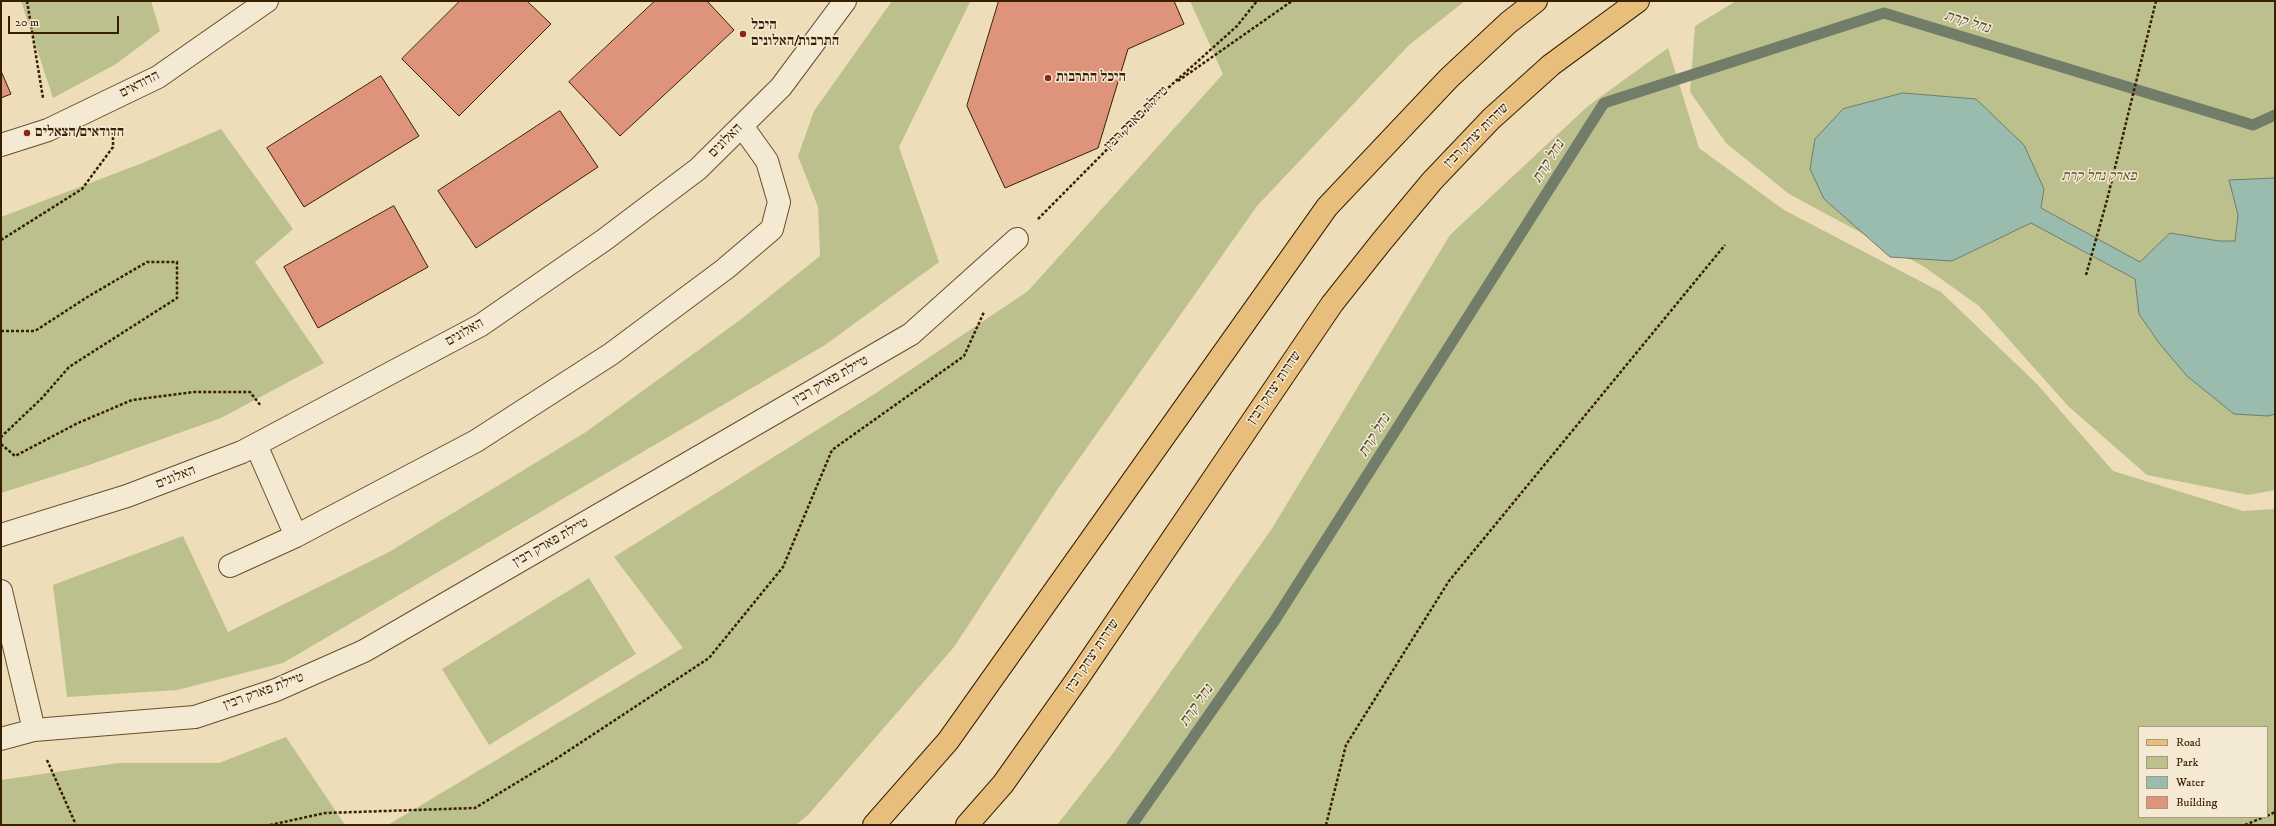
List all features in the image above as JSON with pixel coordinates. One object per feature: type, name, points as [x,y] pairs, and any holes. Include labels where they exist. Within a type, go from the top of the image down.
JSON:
[{"type":"main road","points":[[874,825],[948,741],[1327,207],[1384,144],[1449,78],[1508,22],[1536,1]]},
{"type":"main road","name":"שדרות יצחק רבין","points":[[968,825],[1003,784],[1078,678],[1332,304],[1382,241],[1432,181],[1491,119],[1551,65],[1638,1]]},
{"type":"street","name":"הדודאים","points":[[1,145],[48,130],[158,77],[267,1]]},
{"type":"street","name":"האלונים","points":[[1,535],[128,496],[242,452],[481,325],[604,240],[698,169],[781,87],[845,1]]},
{"type":"street","points":[[230,566],[296,536],[476,441],[611,354],[725,269],[772,229],[779,202],[767,161],[742,126]]},
{"type":"street","name":"טיילת פארק רבין","points":[[1,739],[34,730],[195,717],[276,690],[364,651],[910,334],[1017,240]]},
{"type":"street","points":[[256,445],[296,536]]},
{"type":"street","points":[[1,591],[34,730]]},
{"type":"path","points":[[27,1],[48,130]]},
{"type":"path","name":"טיילת פארק רבין","points":[[1017,240],[1168,88],[1237,26],[1257,1]]},
{"type":"path","points":[[1168,88],[1292,1]]},
{"type":"path","points":[[2086,275],[2122,140],[2156,1]]},
{"type":"path","points":[[1,240],[82,189],[113,147],[113,99]]},
{"type":"path","points":[[1326,825],[1346,745],[1449,582],[1725,245]]},
{"type":"path","points":[[1,331],[35,331],[89,296],[147,262],[176,262],[176,298],[69,367],[42,398],[1,437]]},
{"type":"path","points":[[270,825],[325,812],[475,808],[559,757],[709,658],[783,567],[832,450],[964,356],[986,308]]},
{"type":"path","points":[[1,444],[15,456],[78,423],[132,400],[194,392],[250,392],[281,431]]},
{"type":"path","points":[[34,730],[76,825]]},
{"type":"path","points":[[2245,825],[2262,818]]},
{"type":"green space","points":[[21,1],[151,1],[160,31],[116,64],[53,98]]},
{"type":"green space","points":[[892,1],[970,2],[899,147],[939,262],[825,345],[283,663],[177,690],[67,697],[53,585],[183,536],[228,632],[389,552],[586,432],[740,320],[820,256],[818,207],[798,156],[814,111]]},
{"type":"green space","points":[[1190,1],[1465,1],[1409,45],[1257,206],[1055,493],[954,647],[809,814],[796,825],[388,825],[683,648],[614,557],[876,393],[1028,291],[1223,74]]},
{"type":"green space","name":"פארק נחל קרת","points":[[1736,1],[2275,1],[2275,490],[2248,495],[2147,475],[2068,406],[1979,306],[1923,266],[1789,194],[1726,143],[1690,92],[1695,26]]},
{"type":"green space","points":[[1668,48],[1699,148],[1784,210],[1941,292],[2037,384],[2113,471],[2243,511],[2275,509],[2275,825],[1057,825],[1114,752],[1271,530],[1450,235],[1588,106]]},
{"type":"green space","points":[[221,129],[293,229],[255,262],[324,363],[221,418],[89,465],[1,493],[1,217],[145,162]]},
{"type":"green space","points":[[589,578],[636,654],[489,745],[442,669]]},
{"type":"green space","points":[[286,737],[345,825],[1,825],[1,780],[118,763],[219,763]]},
{"type":"water","points":[[1903,93],[1976,99],[2024,145],[2044,189],[2041,208],[2140,262],[2170,233],[2219,241],[2235,241],[2238,215],[2229,180],[2275,178],[2275,414],[2268,416],[2234,414],[2187,376],[2159,343],[2139,314],[2135,279],[2031,223],[1952,261],[1890,257],[1824,199],[1810,169],[1815,139],[1843,109]]},
{"type":"building","points":[[460,1],[527,1],[551,24],[459,116],[402,59]]},
{"type":"building","points":[[655,1],[707,1],[734,30],[620,136],[569,82]]},
{"type":"building","name":"היכל התרבות","points":[[999,1],[1174,1],[1184,24],[1128,49],[1098,148],[1005,188],[967,106]]},
{"type":"building","points":[[1,71],[11,94],[1,98]]},
{"type":"building","points":[[381,76],[419,136],[304,207],[267,148]]},
{"type":"building","points":[[560,111],[598,167],[476,248],[438,191]]},
{"type":"building","points":[[394,206],[428,267],[318,328],[284,267]]},
{"type":"waterway","name":"נחל קרת","points":[[1132,825],[1275,620],[1604,103],[1884,13],[2253,125],[2275,115]]},
{"type":"place","name":"היכל התרבות/האלונים","points":[[743,34]]},
{"type":"place","name":"היכל התרבות","points":[[1048,78]]},
{"type":"place","name":"הדודאים/הצאלים","points":[[27,133]]}]
